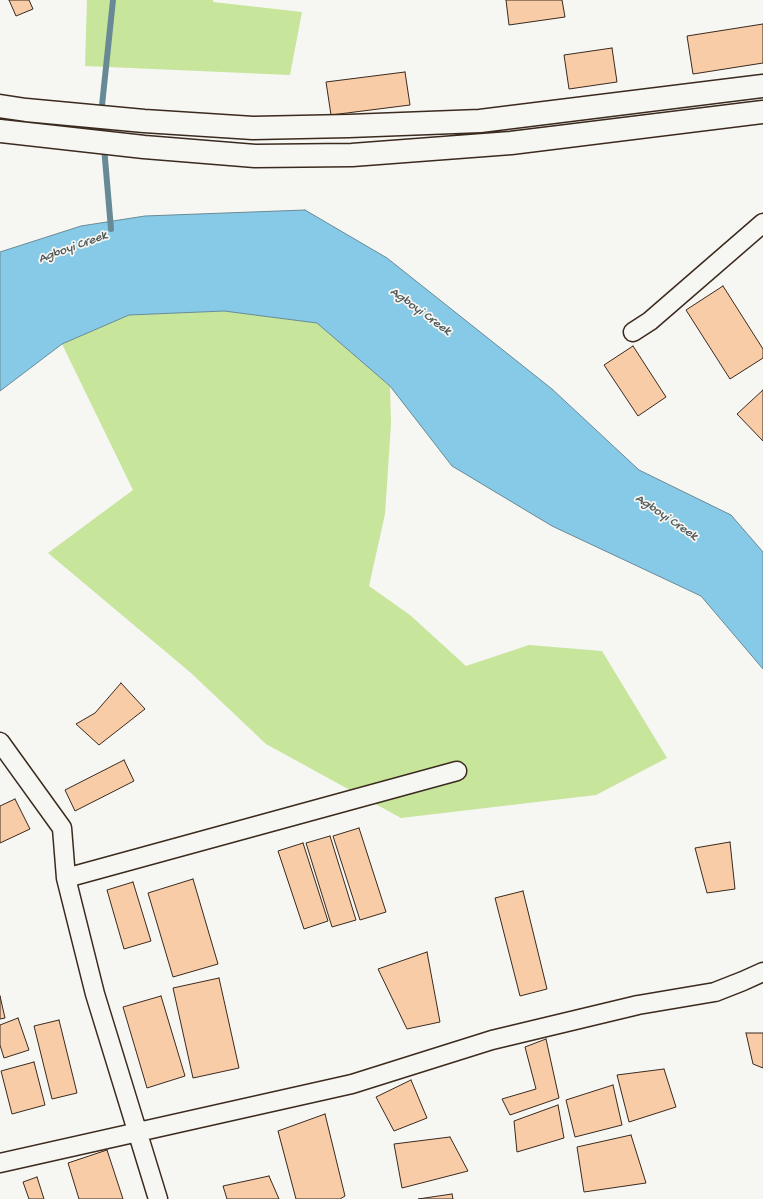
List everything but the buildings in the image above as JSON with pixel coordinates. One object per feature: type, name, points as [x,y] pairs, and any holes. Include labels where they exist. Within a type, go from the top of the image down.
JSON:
[{"type":"street","points":[[0,106],[26,110],[144,121],[253,128],[349,126],[480,121],[763,86]]},
{"type":"street","points":[[0,131],[144,147],[254,156],[352,155],[511,143],[763,112]]},
{"type":"street","points":[[633,332],[650,321],[763,223]]},
{"type":"street","points":[[0,742],[62,828],[66,878],[95,994],[158,1199]]},
{"type":"street","points":[[66,878],[457,771]]},
{"type":"street","points":[[0,1163],[352,1084],[515,1034],[638,1004],[715,992],[763,972]]},
{"type":"green space","points":[[87,0],[213,0],[213,2],[302,12],[290,75],[85,66]]},
{"type":"green space","points":[[224,311],[318,323],[390,386],[391,424],[385,514],[369,586],[410,615],[466,666],[529,645],[602,651],[667,758],[596,795],[401,818],[266,744],[191,673],[48,553],[133,490],[62,344],[129,315]]},
{"type":"water","name":"Agboyi Creek","points":[[305,210],[387,258],[552,389],[639,470],[731,515],[763,552],[763,669],[701,596],[552,526],[452,466],[390,386],[317,323],[224,311],[129,315],[62,344],[0,391],[0,252],[81,226],[145,216]]},
{"type":"waterway","points":[[103,138],[101,115],[113,0]]},
{"type":"waterway","name":"Agboyi Creek","points":[[104,147],[111,229]]}]
